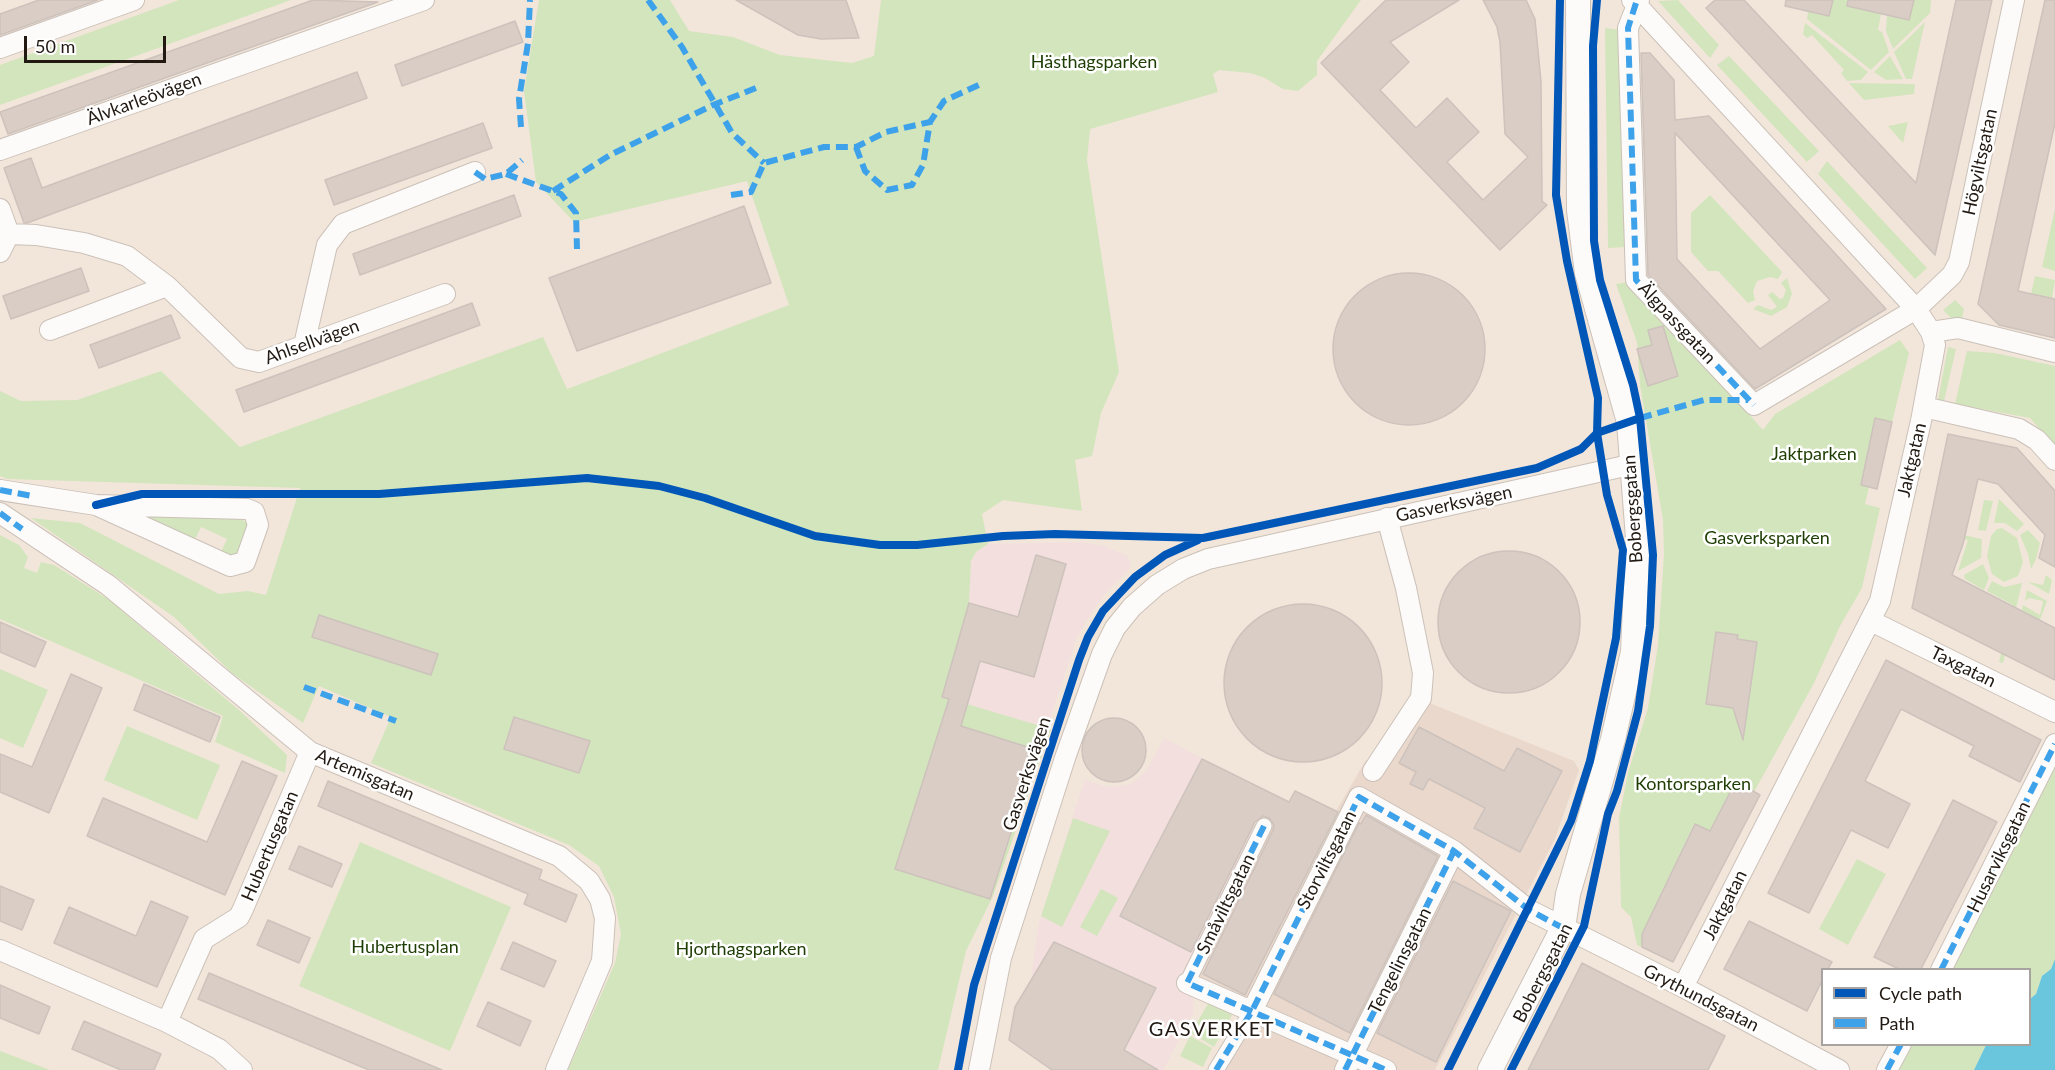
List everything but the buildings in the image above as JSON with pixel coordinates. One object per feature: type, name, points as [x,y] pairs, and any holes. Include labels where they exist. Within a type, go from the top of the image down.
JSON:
[{"type":"street","points":[[0,48],[134,0]]},
{"type":"street","name":"Älvkarleövägen","points":[[0,150],[424,0]]},
{"type":"street","name":"Bobergsgatan","points":[[1490,1070],[1568,894],[1613,739],[1633,652],[1638,538],[1634,464],[1629,422],[1587,273],[1583,246],[1579,210],[1578,0]]},
{"type":"street","name":"Högviltsgatan","points":[[1916,309],[1948,280],[1959,262],[2014,0]]},
{"type":"street","name":"Jaktgatan","points":[[1636,1],[1916,309],[1931,332],[1935,345],[1924,407],[1880,601],[1683,987]]},
{"type":"street","name":"Älgpassgatan","points":[[1636,1],[1628,28],[1636,280],[1754,405],[1916,309]]},
{"type":"street","points":[[304,345],[327,245],[344,224],[474,172]]},
{"type":"street","points":[[0,209],[9,234],[0,252]]},
{"type":"street","name":"Ahlsellvägen","points":[[9,234],[36,235],[84,243],[127,256],[167,286],[241,358],[259,362],[445,294]]},
{"type":"street","points":[[50,330],[167,286]]},
{"type":"street","points":[[1931,332],[1958,328],[2055,352]]},
{"type":"street","points":[[1924,407],[2019,429],[2037,440],[2055,460]]},
{"type":"street","name":"Gasverksvägen","points":[[980,1070],[1001,958],[1079,715],[1115,628],[1157,585],[1200,562],[1236,551],[1634,464]]},
{"type":"street","points":[[0,490],[96,505],[247,509],[254,512],[258,525],[245,562],[230,566],[96,505]]},
{"type":"street","name":"Artemisgatan","points":[[0,513],[108,585],[310,752],[559,856],[589,881],[600,898],[605,918],[602,961],[556,1070]]},
{"type":"street","points":[[1373,771],[1421,698],[1422,681],[1406,588],[1387,518]]},
{"type":"street","name":"Taxgatan","points":[[1871,621],[2055,712]]},
{"type":"street","name":"Husarviksgatan","points":[[1942,968],[2055,744]]},
{"type":"street","name":"Hubertusgatan","points":[[167,1022],[204,939],[239,917],[310,752]]},
{"type":"street","name":"Storviltsgatan","points":[[1252,1011],[1359,797],[1454,851],[1529,910],[1556,924]]},
{"type":"street","name":"Småviltsgatan","points":[[1187,983],[1264,826]]},
{"type":"street","name":"Tengelinsgatan","points":[[1348,1063],[1454,851]]},
{"type":"street","name":"Bobergsgatan","points":[[1473,1070],[1556,924]]},
{"type":"street","name":"Grythundsgatan","points":[[1556,924],[1683,987],[1839,1070]]},
{"type":"street","points":[[0,950],[167,1022],[219,1049],[242,1070]]},
{"type":"street","points":[[1187,983],[1252,1011],[1348,1063],[1386,1070]]},
{"type":"street","points":[[1216,1070],[1252,1011]]},
{"type":"street","points":[[1887,1070],[1900,1046]]},
{"type":"shaded area","points":[[1080,542],[1104,546],[1126,555],[1131,563],[1128,571],[1109,589],[1095,608],[1077,637],[1050,719],[1051,729],[942,697],[969,604],[971,561],[976,552],[988,544]]},
{"type":"shaded area","points":[[1417,698],[1574,761],[1579,770],[1555,839],[1435,1070],[1211,1070],[1241,1017],[1194,975],[1266,824],[1258,820],[1271,795],[1289,802],[1295,791],[1336,811],[1366,760],[1374,764]]},
{"type":"shaded area","points":[[1164,738],[1271,795],[1254,826],[1263,830],[1194,975],[1193,1014],[1163,1070],[1055,1070],[1009,1040],[1015,1007],[1031,979],[1038,926],[1075,809],[1085,780],[1107,787],[1129,785],[1146,771]]},
{"type":"green space","points":[[179,0],[291,0],[0,105],[0,65]]},
{"type":"green space","points":[[539,0],[670,0],[689,31],[733,37],[780,55],[852,63],[874,56],[881,0],[1361,0],[1317,61],[1317,75],[1298,91],[1283,89],[1265,78],[1250,73],[1219,70],[1213,74],[1218,92],[1090,129],[1087,160],[1119,372],[1101,413],[1092,456],[1075,460],[1082,511],[1003,500],[982,514],[988,544],[976,552],[971,561],[969,603],[943,697],[1051,729],[993,896],[966,951],[938,1070],[568,1070],[615,963],[621,934],[614,897],[599,866],[569,845],[371,763],[391,717],[319,686],[303,723],[233,674],[174,617],[31,518],[80,523],[219,594],[248,591],[266,595],[300,488],[7,479],[0,476],[0,391],[21,401],[77,400],[161,371],[240,447],[543,337],[567,389],[789,305],[747,181],[574,222],[536,182],[524,91]]},
{"type":"green space","points":[[1678,0],[1719,45],[1710,58],[1658,1]]},
{"type":"green space","points":[[1833,0],[1863,0],[1873,8],[1873,12],[1881,14],[1878,30],[1882,32],[1889,52],[1871,70],[1807,19],[1808,12],[1829,16]]},
{"type":"green space","points":[[1914,0],[1931,0],[1930,13],[1893,49],[1886,31],[1887,15],[1909,20]]},
{"type":"green space","points":[[1925,22],[1912,79],[1906,79],[1894,52]]},
{"type":"green space","points":[[1805,23],[1868,72],[1861,80],[1847,81],[1841,73],[1844,70],[1812,35],[1807,38],[1803,34]]},
{"type":"green space","points":[[1605,28],[1621,30],[1626,247],[1608,248]]},
{"type":"green space","points":[[1729,56],[1819,151],[1807,162],[1717,65]]},
{"type":"green space","points":[[1890,56],[1903,79],[1886,80],[1874,72]]},
{"type":"green space","points":[[1849,83],[1915,84],[1914,94],[1864,100]]},
{"type":"green space","points":[[1908,122],[1903,143],[1888,126]]},
{"type":"green space","points":[[1827,161],[1927,268],[1915,279],[1818,174]]},
{"type":"green space","points":[[1710,195],[1782,272],[1778,279],[1770,277],[1757,281],[1753,292],[1755,300],[1748,303],[1718,271],[1708,271],[1691,252],[1691,213]]},
{"type":"green space","points":[[2055,209],[2055,271],[2042,267]]},
{"type":"green space","points":[[2035,276],[2055,280],[2052,298],[2031,294]]},
{"type":"green space","points":[[1787,278],[1792,294],[1787,307],[1771,316],[1753,309],[1758,305],[1771,310],[1777,307],[1768,295],[1772,292],[1780,299],[1783,298],[1786,290],[1781,283]]},
{"type":"green space","name":"Gasverksparken","points":[[1628,282],[1637,287],[1763,430],[1775,414],[1900,340],[1909,353],[1892,422],[1875,418],[1861,484],[1869,487],[1865,504],[1880,508],[1862,588],[1840,626],[1814,683],[1754,792],[1736,781],[1710,831],[1694,824],[1642,934],[1642,947],[1637,945],[1631,917],[1621,907],[1619,818],[1628,773],[1648,708],[1658,645],[1664,554],[1663,520],[1640,385],[1637,342],[1616,284]]},
{"type":"green space","points":[[1955,300],[1964,309],[1961,324],[1955,322],[1943,310]]},
{"type":"green space","points":[[1948,347],[1956,349],[1944,401],[1938,400]]},
{"type":"green space","points":[[1967,351],[1995,353],[2055,366],[2055,447],[2030,418],[1955,404]]},
{"type":"green space","points":[[1999,499],[2024,524],[2017,531],[2005,523],[1994,523]]},
{"type":"green space","points":[[1984,500],[1993,501],[1986,531],[1978,530]]},
{"type":"green space","points":[[125,511],[234,514],[247,523],[249,534],[242,552],[233,556],[221,552],[227,539],[201,527],[194,541]]},
{"type":"green space","points":[[1930,528],[1982,539],[1981,558],[1958,571],[1968,540],[1933,534]]},
{"type":"green space","points":[[2002,528],[2017,538],[2023,562],[2018,576],[2004,582],[1992,574],[1987,556],[1991,536],[1997,529]]},
{"type":"green space","points":[[2028,530],[2040,543],[2031,569],[2020,535]]},
{"type":"green space","points":[[0,535],[19,545],[28,557],[24,568],[37,573],[41,562],[54,565],[108,599],[240,711],[287,755],[285,773],[215,742],[223,716],[0,619]]},
{"type":"green space","points":[[1983,564],[1989,578],[1984,590],[1965,579],[1964,575]]},
{"type":"green space","points":[[2046,575],[2052,580],[2049,594],[2028,582],[2043,585]]},
{"type":"green space","points":[[1992,581],[2004,587],[2022,583],[2003,663],[1999,662],[2013,605],[1987,591]]},
{"type":"green space","points":[[2027,590],[2047,601],[2040,620],[2021,614],[2023,605],[2040,615],[2043,601],[2029,598],[2025,601]]},
{"type":"green space","points":[[0,669],[48,690],[23,748],[0,738]]},
{"type":"green space","points":[[127,726],[220,765],[197,820],[104,780]]},
{"type":"green space","points":[[2055,769],[2055,959],[2051,969],[2042,976],[2036,994],[2031,998],[2031,968],[1948,968]]},
{"type":"green space","points":[[1073,818],[1110,831],[1062,927],[1041,916]]},
{"type":"green space","name":"Hubertusplan","points":[[360,842],[511,907],[450,1051],[299,986]]},
{"type":"green space","points":[[1857,859],[1886,874],[1848,945],[1819,929]]},
{"type":"green space","points":[[1101,889],[1118,898],[1097,936],[1080,927]]},
{"type":"green space","points":[[1209,1002],[1232,1015],[1214,1047],[1191,1033]]},
{"type":"green space","points":[[1190,1036],[1212,1048],[1203,1067],[1180,1056]]},
{"type":"green space","points":[[1906,1046],[1986,1046],[1974,1070],[1893,1070]]},
{"type":"green space","points":[[0,1051],[50,1070],[0,1070]]},
{"type":"water","points":[[2055,959],[2055,1070],[1974,1070],[1986,1046],[2031,1046],[2031,998],[2036,994],[2042,976],[2051,969]]},
{"type":"marked path","points":[[521,127],[519,99],[528,43],[530,0]]},
{"type":"marked path","points":[[648,0],[682,47],[732,133],[764,163]]},
{"type":"marked path","points":[[1636,3],[1628,28],[1636,280],[1754,405]]},
{"type":"marked path","points":[[856,147],[865,171],[887,190],[912,185],[923,165],[930,122],[944,101],[983,83]]},
{"type":"marked path","points":[[553,191],[610,155],[713,105],[756,88]]},
{"type":"marked path","points":[[731,195],[751,192],[764,163],[824,147],[856,147],[886,132],[930,122]]},
{"type":"marked path","points":[[475,172],[485,179],[506,174],[522,160]]},
{"type":"marked path","points":[[506,174],[561,194],[576,213],[577,249]]},
{"type":"marked path","points":[[1640,418],[1704,400],[1748,400]]},
{"type":"marked path","points":[[0,490],[32,496]]},
{"type":"marked path","points":[[0,513],[22,529]]},
{"type":"marked path","points":[[304,687],[396,721]]},
{"type":"marked path","points":[[1942,968],[2055,744]]},
{"type":"marked path","points":[[1216,1070],[1252,1011],[1359,797],[1454,851],[1529,910],[1563,928]]},
{"type":"marked path","points":[[1264,826],[1187,983],[1386,1070]]},
{"type":"marked path","points":[[1345,1070],[1454,851]]},
{"type":"marked path","points":[[1887,1070],[1900,1046]]},
{"type":"cycle path","points":[[1448,1070],[1571,821],[1590,761],[1616,638],[1623,550],[1607,495],[1597,433],[1598,398],[1567,261],[1556,195],[1560,0]]},
{"type":"cycle path","points":[[1511,1070],[1584,926],[1608,814],[1617,791],[1638,711],[1650,626],[1653,555],[1640,418],[1633,385],[1600,280],[1594,241],[1593,46],[1597,0]]},
{"type":"cycle path","points":[[96,505],[142,494],[379,494],[587,478],[659,486],[705,498],[815,536],[880,545],[917,545],[1003,536],[1055,534],[1203,538],[1537,468],[1581,449],[1597,433],[1640,418]]},
{"type":"cycle path","points":[[958,1070],[974,985],[1088,637],[1103,611],[1135,577],[1165,555],[1198,540]]},
{"type":"district","name":"GASVERKET","points":[[1212,1030]]},
{"type":"park label","name":"Hästhagsparken","points":[[1094,62]]},
{"type":"park label","name":"Jaktparken","points":[[1814,454]]},
{"type":"park label","name":"Kontorsparken","points":[[1693,784]]},
{"type":"park label","name":"Hjorthagsparken","points":[[741,949]]}]
